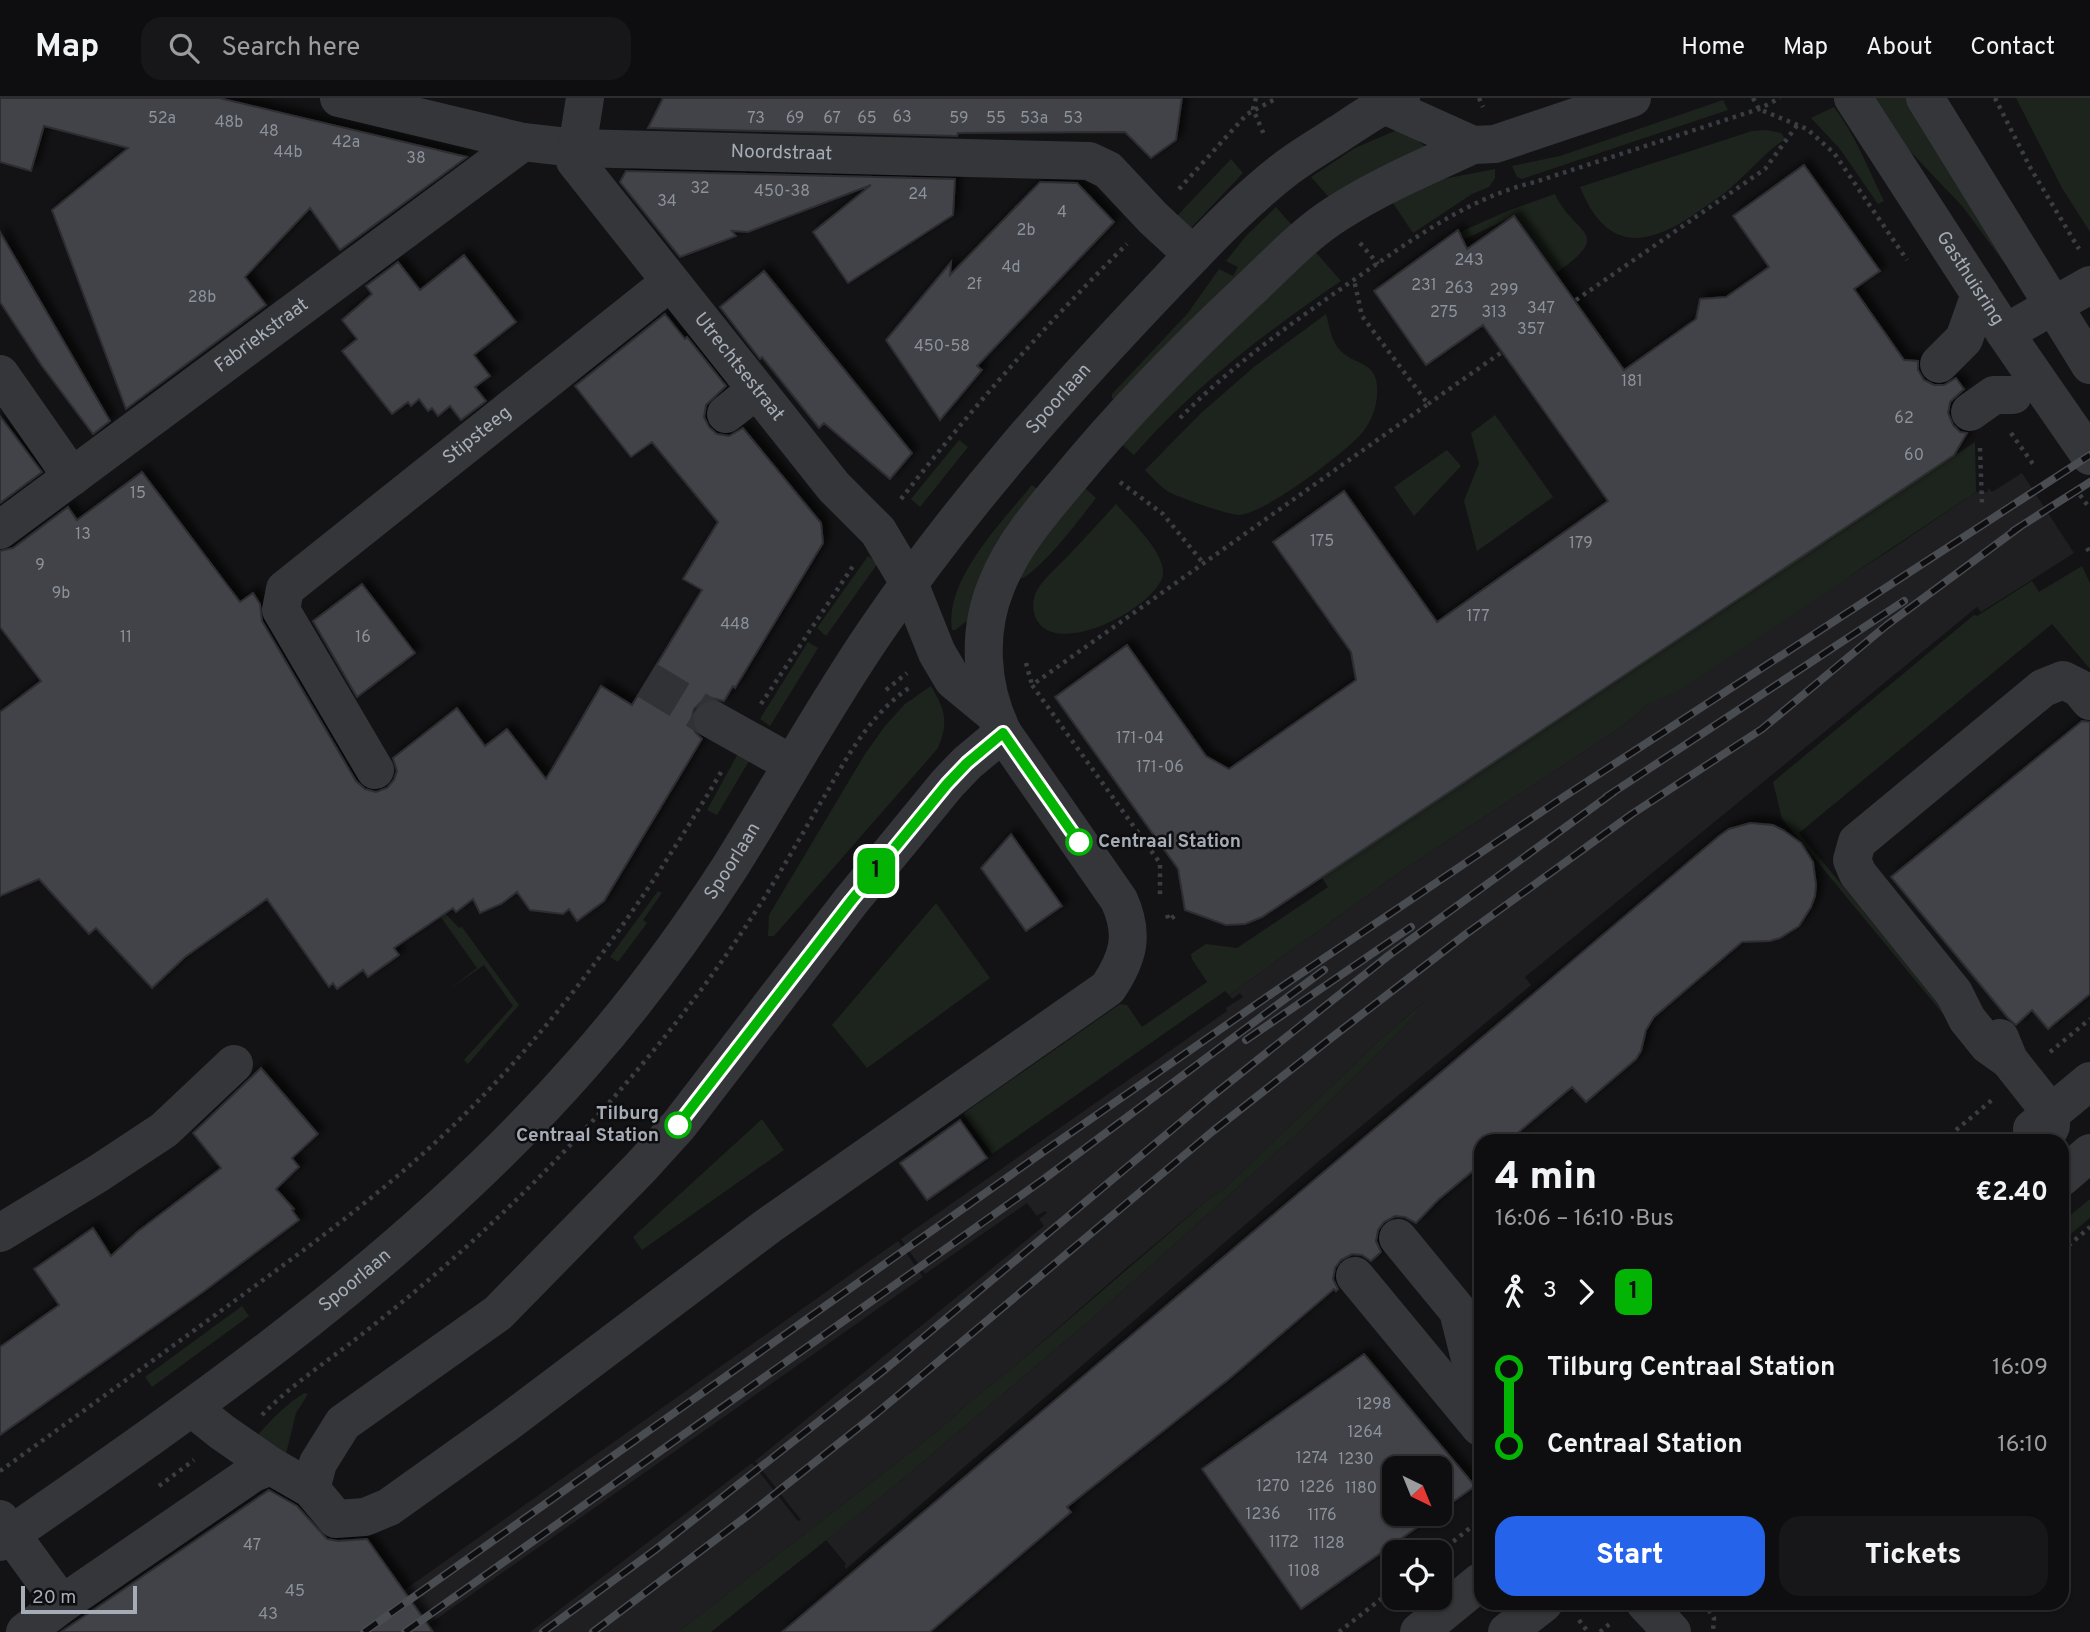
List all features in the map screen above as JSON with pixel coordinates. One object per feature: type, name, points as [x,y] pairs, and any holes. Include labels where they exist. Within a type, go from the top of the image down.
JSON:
[{"type":"street","name":"Noordstraat","points":[[339,98],[523,142],[576,148],[1089,161],[1108,170],[1153,218],[1193,255]]},
{"type":"street","points":[[576,148],[585,98]]},
{"type":"street","points":[[192,1408],[222,1433],[311,1489],[336,1519],[365,1517],[389,1507],[504,1425],[768,1226],[1108,989],[1128,946],[1126,915],[1119,900],[998,723],[983,662],[983,639],[988,608],[1008,558],[1087,457],[1164,372],[1311,233],[1334,215],[1368,195],[1473,145],[1495,144],[1632,98]]},
{"type":"street","name":"Gasthuisring","points":[[1853,98],[2005,333],[2090,456]]},
{"type":"street","points":[[1925,98],[2090,365]]},
{"type":"street","points":[[1388,100],[1473,145]]},
{"type":"street","name":"Spoorlaan","points":[[4,1532],[192,1408],[328,1304],[420,1228],[524,1128],[584,1062],[708,901],[833,696],[909,583],[1000,467],[1067,389],[1248,200],[1289,166],[1388,100]]},
{"type":"street","name":"Fabriekstraat","points":[[0,530],[523,142]]},
{"type":"street","name":"Utrechtsestraat","points":[[576,148],[575,161],[670,282],[834,487],[877,531],[909,583],[937,653],[953,680],[998,723]]},
{"type":"street","points":[[2005,333],[2053,306],[2087,271]]},
{"type":"street","name":"Stipsteeg","points":[[375,770],[281,610],[285,589],[670,282]]},
{"type":"street","points":[[1939,364],[1964,339],[1980,294]]},
{"type":"street","points":[[0,374],[72,477]]},
{"type":"street","points":[[726,414],[756,390]]},
{"type":"street","points":[[1975,426],[1994,395],[2009,410]]},
{"type":"street","points":[[2090,701],[2079,688],[2063,680],[2043,688],[1857,842],[1852,860],[1858,874],[1954,993],[1985,1019],[1998,1036],[2047,1127],[2090,1081]]},
{"type":"street","points":[[311,1489],[318,1463],[343,1423],[498,1313],[640,1168],[678,1125],[851,901],[998,723]]},
{"type":"street","points":[[728,728],[792,764]]},
{"type":"street","points":[[0,1233],[164,1130],[234,1064]]},
{"type":"street","points":[[2069,1171],[2090,1153]]},
{"type":"street","points":[[1398,1238],[1458,1311],[1474,1375]]},
{"type":"street","points":[[1354,1276],[1474,1420]]},
{"type":"street","points":[[25,1632],[253,1473],[271,1466]]},
{"type":"street","points":[[4,1532],[62,1604]]},
{"type":"street","points":[[1419,1632],[1474,1587]]},
{"type":"street","points":[[1507,1632],[1535,1610]]},
{"type":"street","points":[[1652,1610],[1672,1632]]},
{"type":"path","points":[[1253,109],[1256,98]]},
{"type":"path","points":[[0,1471],[328,1233],[447,1131],[546,1027],[603,956],[655,880],[728,728],[928,465],[1032,342],[1153,218],[1253,109],[1277,98]]},
{"type":"path","points":[[1753,98],[1759,109],[1807,129],[1834,153],[1910,264]]},
{"type":"path","points":[[1378,264],[1443,220],[1508,188],[1535,182],[1759,109],[1780,98]]},
{"type":"path","points":[[1995,98],[2087,271]]},
{"type":"path","points":[[1576,300],[1765,169],[1798,124]]},
{"type":"path","points":[[1354,280],[1362,316],[1428,404]]},
{"type":"path","points":[[1160,903],[1160,863],[1032,685],[1502,352]]},
{"type":"path","points":[[2009,410],[2034,464]]},
{"type":"path","points":[[1975,426],[1982,504]]},
{"type":"path","points":[[1120,482],[1163,514],[1204,564]]},
{"type":"path","points":[[1165,911],[1169,919],[1176,915]]},
{"type":"path","points":[[2069,1245],[2090,1227]]},
{"type":"path","points":[[1452,1542],[1474,1525]]},
{"type":"path","points":[[1339,1632],[1382,1598]]},
{"type":"shaded area","points":[[1874,98],[1913,98],[2008,268],[1963,207],[1907,148]]},
{"type":"shaded area","points":[[2016,98],[2090,98],[2090,232],[2062,188]]},
{"type":"shaded area","points":[[1723,100],[1728,110],[1522,179],[1517,177],[1512,166],[1560,156]]},
{"type":"shaded area","points":[[1834,107],[1855,141],[1884,201],[1878,204],[1840,149],[1811,118]]},
{"type":"shaded area","points":[[1397,130],[1407,132],[1427,148],[1334,203],[1311,177],[1355,148]]},
{"type":"shaded area","points":[[1752,131],[1781,133],[1785,139],[1724,194],[1680,223],[1646,237],[1630,238],[1603,224],[1580,187]]},
{"type":"shaded area","points":[[1231,159],[1243,173],[1190,229],[1176,217]]},
{"type":"shaded area","points":[[1495,169],[1495,178],[1489,187],[1472,194],[1413,233],[1389,197],[1438,180]]},
{"type":"shaded area","points":[[1555,194],[1585,234],[1587,241],[1584,249],[1556,273],[1514,216],[1465,239],[1460,232],[1510,210]]},
{"type":"shaded area","points":[[1276,207],[1297,231],[1119,404],[1112,398],[1112,394],[1188,313],[1219,269],[1233,276],[1238,267],[1226,261],[1246,236]]},
{"type":"shaded area","points":[[1311,247],[1341,281],[1232,361],[1181,406],[1134,455],[1117,440]]},
{"type":"shaded area","points":[[1326,314],[1336,345],[1345,355],[1370,369],[1377,382],[1376,404],[1371,419],[1353,442],[1284,494],[1251,512],[1239,515],[1173,494],[1145,470],[1200,414],[1254,367]]},
{"type":"shaded area","points":[[1495,415],[1553,497],[1477,551],[1464,501],[1479,463],[1471,433]]},
{"type":"shaded area","points":[[959,440],[968,447],[920,507],[911,499]]},
{"type":"shaded area","points":[[1975,442],[1976,492],[1674,693],[1648,704],[1623,726],[1400,872],[1229,995],[1225,991],[992,1154],[965,1117],[964,1113],[1120,1004],[1127,1005],[1142,1027],[1207,982],[1191,954],[1206,944],[1237,948],[1328,887],[1322,878]]},
{"type":"shaded area","points":[[1447,450],[1461,466],[1414,516],[1394,487]]},
{"type":"shaded area","points":[[2022,473],[2074,553],[1981,612],[1977,607],[1525,977],[1531,985],[1312,1167],[846,1569],[846,1564],[826,1540],[898,1483],[1088,1322],[1299,1132],[1403,1028],[1424,1002],[1382,1038],[1224,1189],[1123,1271],[939,1430],[678,1632],[530,1632],[752,1463],[798,1521],[801,1520],[755,1461],[1044,1226],[1039,1219],[1047,1213],[1045,1211],[1037,1216],[1027,1203],[925,1274],[901,1239],[1227,1011],[1226,1008],[1243,997],[1240,993],[1232,999],[1229,995],[1400,872],[1623,726],[1648,704],[1892,549],[1976,492],[1988,492],[1988,488],[1992,492]]},
{"type":"shaded area","points":[[1079,483],[1096,498],[1048,556],[1018,580],[1017,577]]},
{"type":"shaded area","points":[[1032,485],[1042,492],[967,621],[952,630],[952,611],[966,572],[991,534]]},
{"type":"shaded area","points":[[1116,504],[1146,537],[1158,556],[1163,574],[1157,587],[1124,615],[1102,625],[1080,632],[1060,633],[1043,628],[1033,610],[1037,590]]},
{"type":"shaded area","points":[[868,556],[878,563],[826,636],[817,628]]},
{"type":"shaded area","points":[[2082,566],[2090,583],[2090,669],[2052,624],[1799,833],[1988,1063],[1986,1066],[1782,819],[1773,782],[1974,615],[1977,616],[2032,581],[2039,592]]},
{"type":"shaded area","points":[[808,642],[818,648],[770,726],[760,719]]},
{"type":"shaded area","points":[[931,686],[944,716],[944,730],[938,748],[774,936],[768,936],[769,915],[865,754],[905,704]]},
{"type":"shaded area","points":[[740,750],[752,756],[717,815],[707,810]]},
{"type":"shaded area","points":[[418,885],[459,928],[462,927],[519,1005],[468,1064],[464,1060],[513,1006],[484,965],[448,990],[477,968]]},
{"type":"shaded area","points":[[658,891],[662,893],[643,920],[647,923],[618,962],[610,957]]},
{"type":"shaded area","points":[[936,903],[990,978],[867,1068],[832,1025]]},
{"type":"shaded area","points":[[1429,998],[1403,1028],[1299,1132],[1088,1322],[898,1483],[711,1632],[678,1632],[939,1430],[1224,1189],[1382,1038]]},
{"type":"shaded area","points":[[762,1119],[784,1150],[642,1250],[633,1237]]},
{"type":"shaded area","points":[[2090,1199],[2090,1218],[2069,1235],[2069,1216]]},
{"type":"shaded area","points":[[898,1241],[923,1277],[418,1632],[345,1632]]},
{"type":"shaded area","points":[[242,1306],[249,1316],[152,1387],[145,1377]]},
{"type":"shaded area","points":[[304,1393],[308,1394],[296,1413],[286,1454],[256,1437],[279,1413]]},
{"type":"building","points":[[0,98],[219,98],[467,157],[340,250],[310,208],[245,277],[266,305],[126,409],[52,210],[128,148],[44,126],[31,171],[0,162]]},
{"type":"building","points":[[663,98],[1182,98],[1176,140],[1151,158],[1125,132],[958,133],[957,136],[648,128]]},
{"type":"building","points":[[1804,165],[1880,271],[1854,289],[1904,360],[1918,361],[1918,370],[1924,380],[1934,385],[1944,385],[1956,378],[1964,389],[1950,402],[1948,413],[1953,425],[1960,432],[1967,433],[1954,455],[1262,917],[1245,924],[1226,925],[1185,910],[1178,869],[1055,697],[1127,645],[1206,756],[1229,769],[1356,680],[1351,652],[1273,542],[1344,491],[1437,622],[1608,501],[1483,325],[1426,365],[1374,291],[1458,230],[1467,249],[1514,216],[1624,370],[1696,319],[1700,299],[1726,297],[1769,267],[1733,216]]},
{"type":"building","points":[[626,171],[955,179],[953,215],[848,283],[813,232],[871,185],[748,232],[732,231],[736,236],[680,257],[620,182]]},
{"type":"building","points":[[1040,182],[1077,183],[1114,222],[977,366],[982,370],[940,420],[886,340],[951,262],[950,275]]},
{"type":"building","points":[[0,232],[110,421],[93,434],[42,366],[0,302]]},
{"type":"building","points":[[464,255],[516,322],[474,355],[490,376],[475,387],[486,401],[461,420],[450,406],[438,416],[432,408],[428,411],[419,399],[411,406],[408,402],[392,414],[342,351],[357,339],[342,320],[372,294],[366,286],[398,262],[420,290]]},
{"type":"building","points":[[764,271],[912,453],[890,479],[824,423],[819,428],[720,307]]},
{"type":"building","points":[[665,314],[726,386],[706,405],[704,417],[709,427],[717,434],[729,436],[743,428],[821,523],[823,543],[735,688],[733,686],[724,701],[712,698],[701,702],[694,709],[691,721],[695,732],[702,739],[604,901],[577,921],[569,909],[563,914],[530,910],[517,892],[501,904],[480,913],[473,899],[456,912],[453,908],[394,948],[399,955],[368,977],[363,970],[337,989],[333,983],[329,987],[267,899],[185,957],[152,988],[96,928],[89,934],[39,879],[0,896],[0,712],[41,681],[0,627],[0,551],[13,548],[68,507],[77,520],[142,472],[240,602],[253,593],[260,604],[262,621],[356,781],[365,789],[376,792],[387,788],[397,771],[393,758],[457,708],[485,746],[507,729],[546,779],[601,686],[632,705],[702,590],[683,579],[718,522],[652,442],[631,457],[575,386]]},
{"type":"building","points":[[0,416],[42,472],[0,503]]},
{"type":"building","points":[[362,584],[415,653],[357,697],[313,621]]},
{"type":"building","points":[[2082,721],[2090,722],[2090,994],[2048,1029],[2032,1010],[2016,1025],[1891,877]]},
{"type":"building","points":[[1750,823],[1773,825],[1801,843],[1813,862],[1816,885],[1811,907],[1799,926],[1770,941],[1742,942],[1654,1017],[1646,1030],[1641,1051],[1636,1059],[1586,1102],[1572,1087],[1516,1134],[1474,1134],[1474,1170],[1438,1200],[1416,1223],[1405,1217],[1395,1216],[1384,1222],[1378,1230],[1376,1241],[1381,1252],[1371,1261],[1362,1255],[1352,1254],[1341,1260],[1335,1268],[1333,1279],[1338,1289],[1336,1291],[1334,1289],[1229,1379],[1067,1507],[1071,1512],[930,1632],[782,1632],[1719,836],[1729,829]]},
{"type":"building","points":[[1011,834],[1062,906],[1026,931],[981,868]]},
{"type":"building","points":[[261,1068],[318,1134],[292,1158],[299,1167],[276,1189],[294,1209],[292,1210],[299,1220],[203,1292],[0,1435],[0,1347],[59,1305],[34,1269],[93,1228],[111,1256],[137,1232],[221,1168],[193,1133]]},
{"type":"building","points":[[960,1120],[987,1158],[927,1200],[900,1163]]},
{"type":"building","points":[[1364,1354],[1450,1456],[1382,1456],[1382,1526],[1419,1526],[1399,1540],[1382,1540],[1382,1552],[1301,1609],[1202,1469]]},
{"type":"building","points":[[1452,1459],[1474,1485],[1452,1502]]},
{"type":"building","points":[[269,1490],[297,1506],[327,1539],[367,1539],[433,1632],[61,1632]]},
{"type":"tunnel","points":[[647,680],[713,720]]},
{"type":"railway","points":[[364,1632],[1290,981],[1565,796],[2090,455]]},
{"type":"railway","points":[[2013,531],[2090,482]]},
{"type":"railway","points":[[593,1632],[747,1516],[877,1413],[1213,1131],[1335,1035],[1466,934],[1632,814],[1762,729],[1887,625],[2021,526]]},
{"type":"railway","points":[[1606,797],[1904,601]]},
{"type":"railway","points":[[543,1632],[655,1550],[888,1367],[1211,1097],[1388,956],[1614,792]]},
{"type":"railway","points":[[1246,1040],[1411,927]]},
{"type":"railway","points":[[405,1632],[1044,1179],[1324,970]]},
{"type":"bus line","name":"1","points":[[678,1125],[851,901],[947,784],[1003,733],[1079,842]]},
{"type":"place","name":"Centraal Station","points":[[1079,842]]},
{"type":"place","name":"Tilburg Centraal Station","points":[[678,1125]]}]
